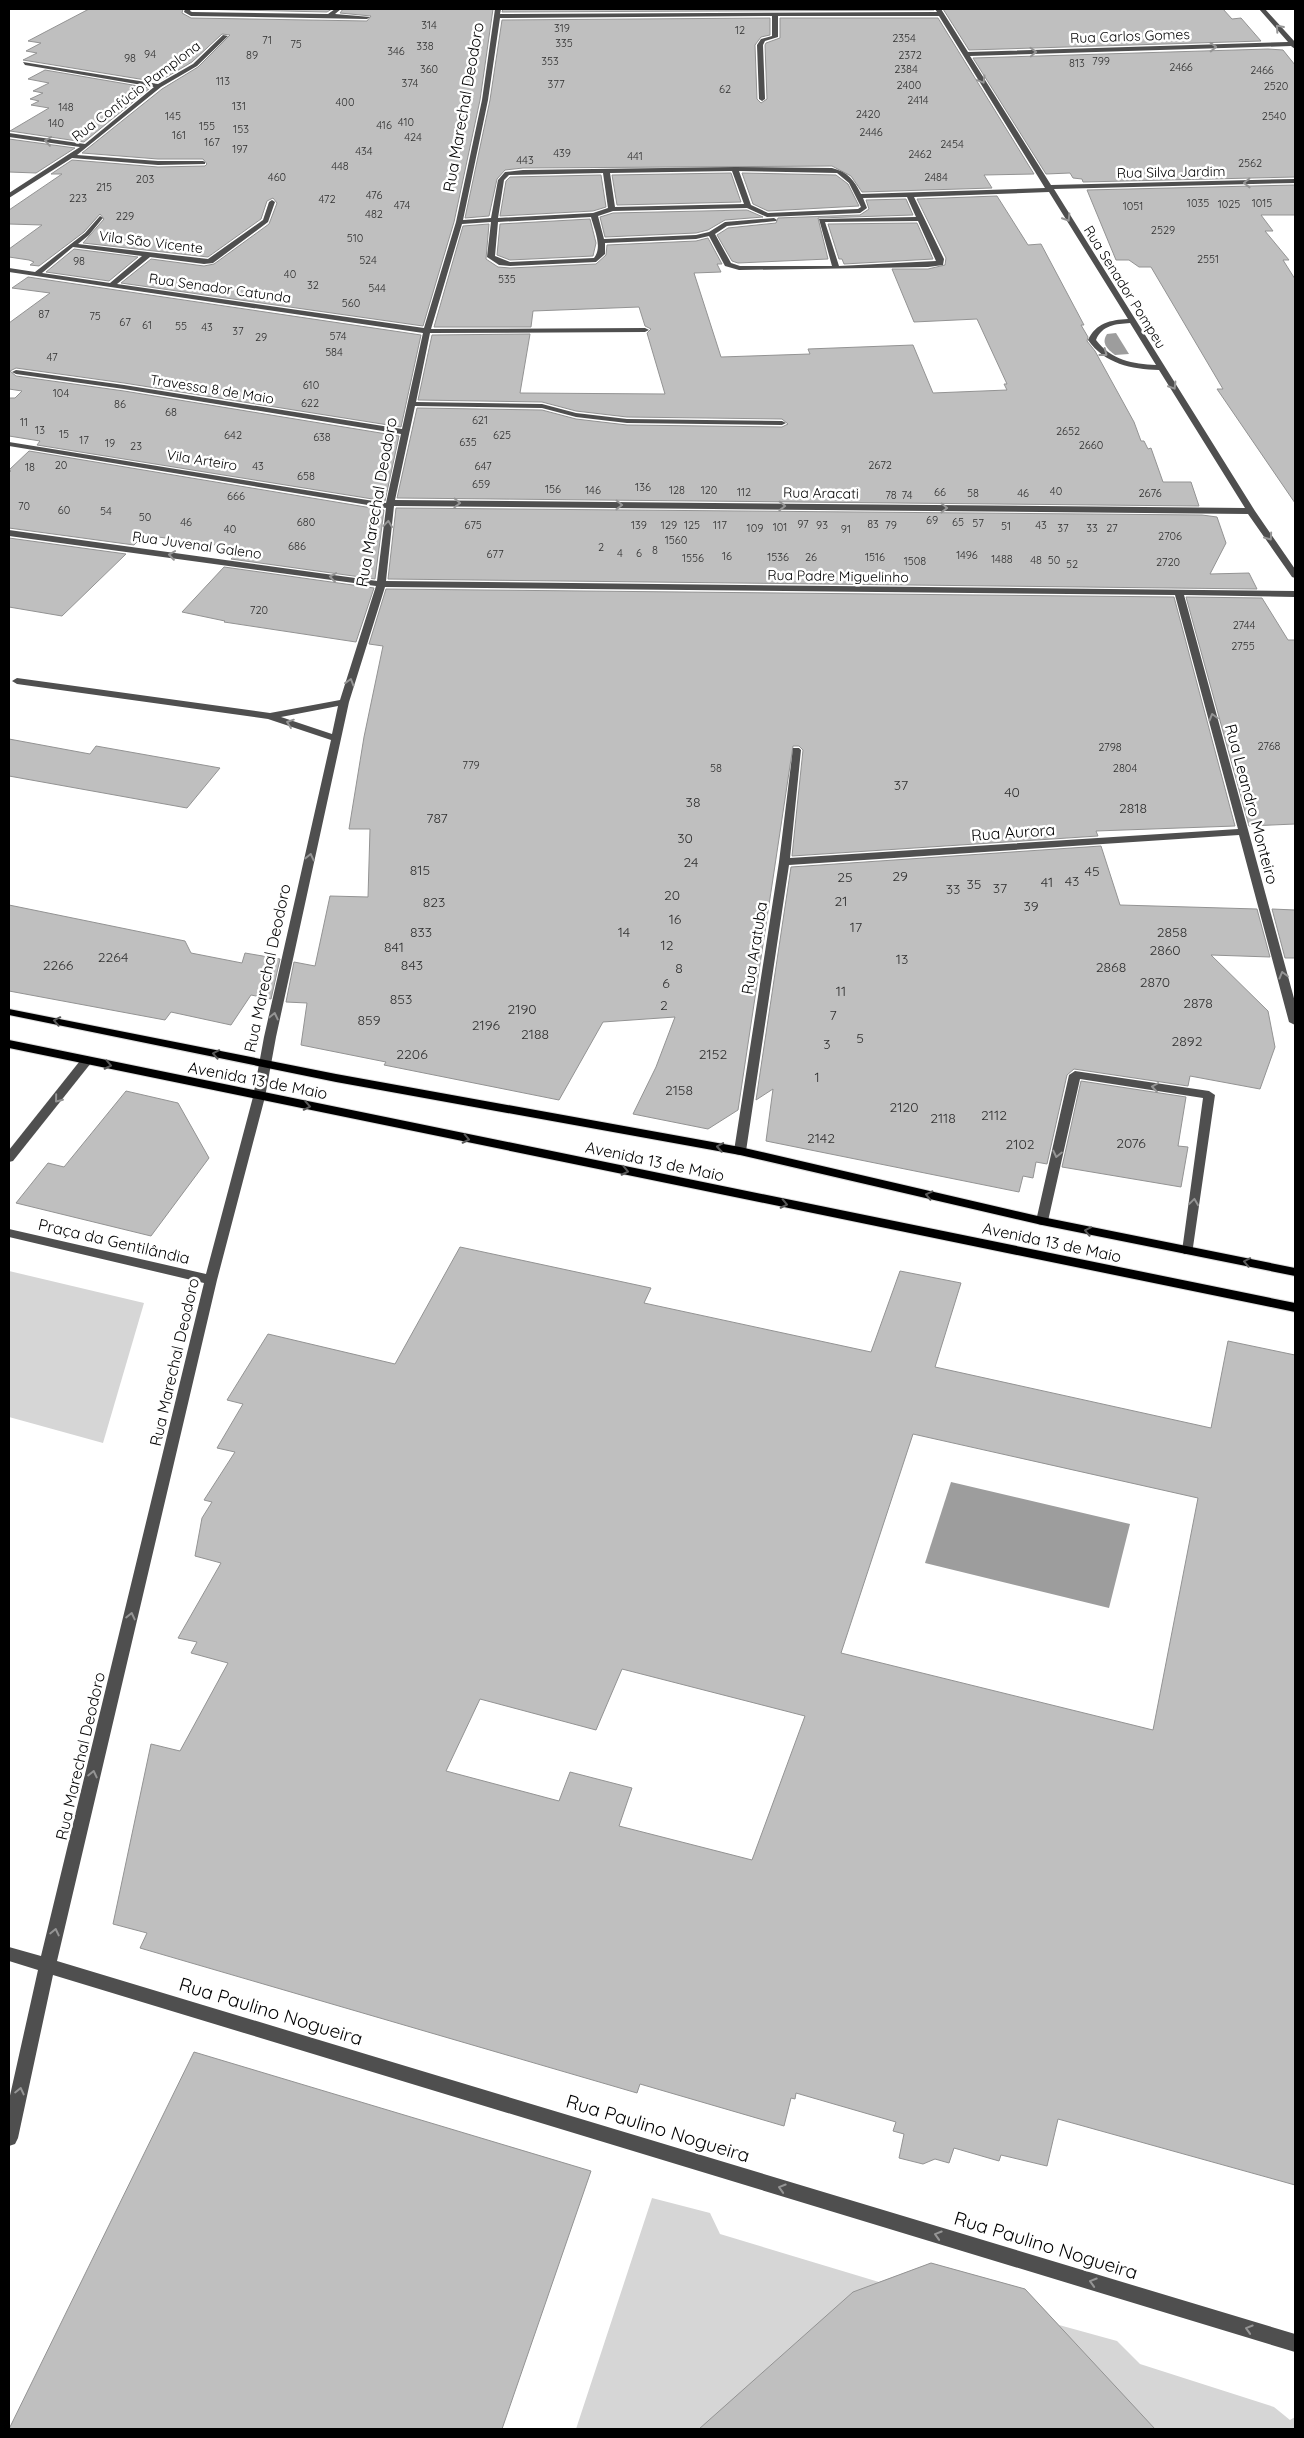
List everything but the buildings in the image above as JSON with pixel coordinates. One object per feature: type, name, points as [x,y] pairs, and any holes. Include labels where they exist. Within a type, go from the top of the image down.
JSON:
[{"type":"main road","name":"Avenida 13 de Maio","points":[[9,1012],[264,1063],[740,1151],[1042,1221],[1295,1272]]},
{"type":"main road","name":"Avenida 13 de Maio","points":[[9,1044],[259,1097],[1295,1308]]},
{"type":"street","points":[[329,16],[338,9]]},
{"type":"street","points":[[1262,9],[1295,45]]},
{"type":"street","points":[[189,12],[366,17]]},
{"type":"street","points":[[498,12],[775,15],[940,12]]},
{"type":"street","name":"Rua Marechal Deodoro","points":[[9,2138],[47,1966],[211,1280],[259,1097],[264,1063],[344,702],[381,584],[390,504],[427,331],[459,222],[485,100],[498,12]]},
{"type":"street","name":"Rua Senador Pompeu","points":[[940,12],[1251,511],[1295,575]]},
{"type":"street","points":[[762,99],[760,45],[763,40],[775,37],[775,15]]},
{"type":"street","name":"Rua Confúcio Pamplona","points":[[9,196],[86,146],[160,86],[195,65],[226,36]]},
{"type":"street","name":"Rua Carlos Gomes","points":[[966,54],[1295,45]]},
{"type":"street","points":[[25,63],[160,86]]},
{"type":"street","points":[[9,135],[86,146]]},
{"type":"street","points":[[70,156],[158,163],[203,163]]},
{"type":"street","points":[[459,222],[495,221],[594,215],[612,209],[748,206],[767,215],[860,211],[864,208],[864,205],[857,196],[848,176],[840,171],[735,169],[508,173],[501,180],[495,221],[491,243],[491,257],[502,263],[596,260],[601,254],[601,241],[594,215]]},
{"type":"street","points":[[735,169],[748,206]]},
{"type":"street","points":[[606,170],[612,209]]},
{"type":"street","name":"Rua Silva Jardim","points":[[857,196],[1295,182]]},
{"type":"street","points":[[711,233],[728,264],[739,268],[836,268],[940,263],[940,259],[910,195]]},
{"type":"street","name":"Vila São Vicente","points":[[72,245],[195,262],[210,260],[266,222],[272,202]]},
{"type":"street","name":"Vila São Vicente","points":[[72,245],[87,234],[100,218]]},
{"type":"street","points":[[601,241],[679,239],[711,233],[725,224],[743,222],[920,219]]},
{"type":"street","points":[[820,220],[836,268]]},
{"type":"street","points":[[36,274],[72,245]]},
{"type":"street","points":[[111,285],[148,255]]},
{"type":"street","name":"Rua Senador Catunda","points":[[9,270],[427,331],[645,330]]},
{"type":"street","points":[[1132,321],[1103,325],[1094,334],[1092,340],[1101,352],[1118,361],[1141,368],[1162,368]]},
{"type":"street","name":"Travessa 8 de Maio","points":[[16,372],[124,387],[405,432]]},
{"type":"street","points":[[412,404],[531,405],[592,418],[627,421],[782,423]]},
{"type":"street","name":"Vila Arteiro","points":[[9,444],[390,504]]},
{"type":"street","name":"Rua Aracati","points":[[390,504],[1251,511]]},
{"type":"street","name":"Rua Juvenal Galeno","points":[[9,533],[381,584]]},
{"type":"street","name":"Rua Padre Miguelinho","points":[[381,584],[1295,594]]},
{"type":"street","name":"Rua Leandro Monteiro","points":[[1179,594],[1295,1022]]},
{"type":"street","points":[[17,681],[270,716],[336,740]]},
{"type":"street","points":[[270,716],[344,702]]},
{"type":"street","name":"Rua Aratuba","points":[[740,1151],[784,862],[796,750]]},
{"type":"street","name":"Rua Aurora","points":[[784,862],[1245,832]]},
{"type":"street","points":[[9,1158],[87,1060]]},
{"type":"street","points":[[1042,1221],[1075,1075],[1209,1095],[1188,1250]]},
{"type":"street","name":"Praça da Gentilândia","points":[[9,1233],[211,1280]]},
{"type":"street","name":"Rua Paulino Nogueira","points":[[9,1954],[1295,2343]]},
{"type":"shaded area","points":[[1116,333],[1129,354],[1115,355],[1106,346],[1105,337],[1107,334]]},
{"type":"shaded area","points":[[9,1271],[144,1303],[103,1443],[9,1417]]},
{"type":"shaded area","points":[[951,1482],[1130,1524],[1109,1608],[925,1563]]},
{"type":"shaded area","points":[[652,2198],[710,2213],[720,2234],[879,2282],[931,2263],[1025,2289],[1059,2325],[1117,2341],[1140,2364],[1274,2407],[1290,2420],[1295,2417],[1295,2429],[576,2429]]}]
